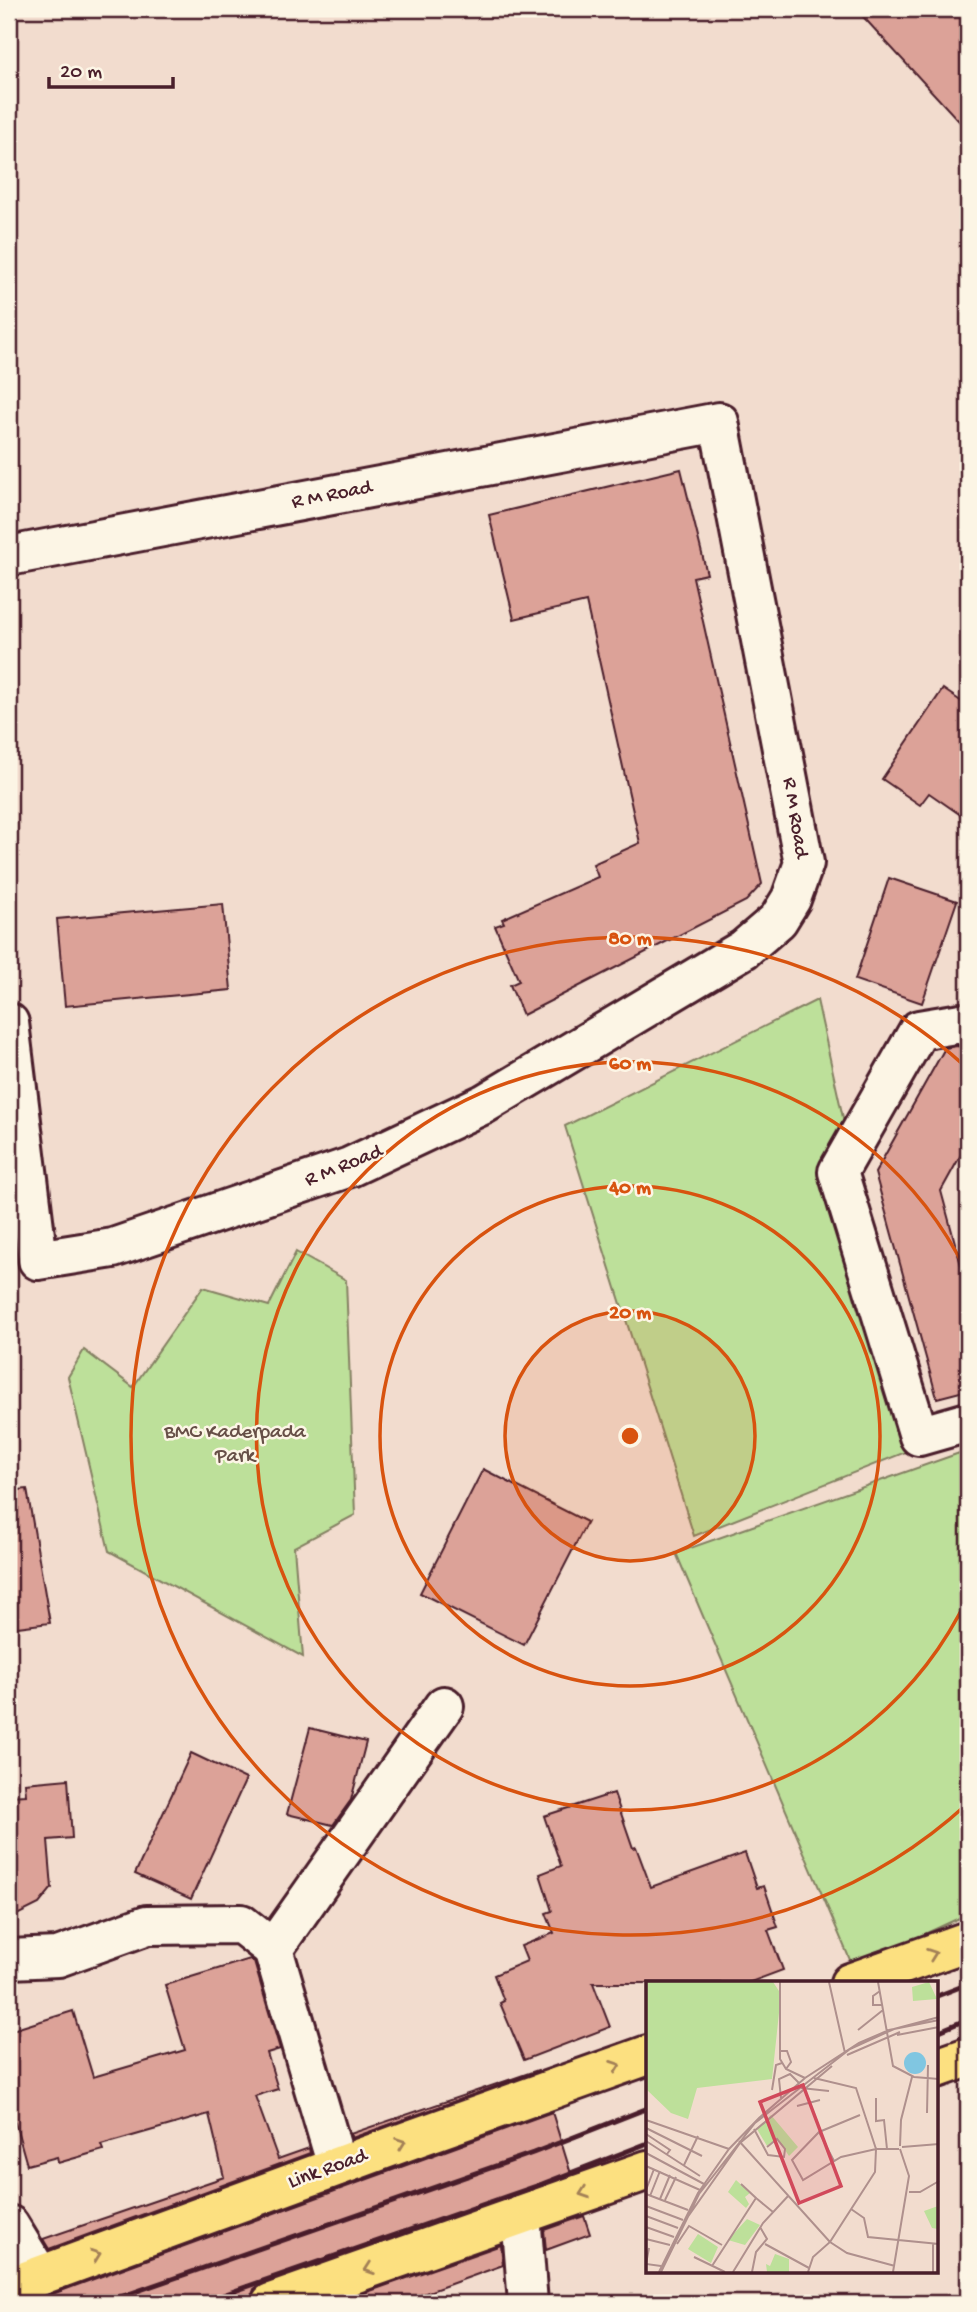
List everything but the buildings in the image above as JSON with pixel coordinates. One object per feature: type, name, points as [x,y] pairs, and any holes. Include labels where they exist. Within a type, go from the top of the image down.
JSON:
[{"type":"main road","points":[[856,1981],[968,1941]]},
{"type":"main road","name":"Link Road","points":[[24,2282],[646,2056]]},
{"type":"main road","points":[[939,2067],[968,2057]]},
{"type":"main road","points":[[271,2303],[646,2171]]},
{"type":"street","name":"R M Road","points":[[9,556],[719,422],[804,863],[791,899],[778,920],[744,948],[484,1104],[350,1167],[113,1248],[23,1261],[9,1023]]},
{"type":"street","points":[[968,1027],[961,1023],[919,1030],[838,1172],[919,1436],[968,1422]]},
{"type":"street","points":[[273,1949],[443,1706]]},
{"type":"street","points":[[9,1959],[58,1957],[147,1926],[241,1924],[273,1949],[337,2166]]},
{"type":"street","points":[[521,2215],[528,2303]]},
{"type":"street","points":[[9,2225],[24,2282]]},
{"type":"green space","points":[[817,1000],[916,1448],[694,1536],[565,1126]]},
{"type":"green space","name":"BMC Kaderpada Park","points":[[296,1252],[346,1280],[355,1515],[294,1547],[303,1657],[109,1551],[68,1377],[84,1350],[133,1387],[203,1287],[269,1306]]},
{"type":"green space","points":[[968,1450],[968,1914],[853,1967],[676,1553]]},
{"type":"railway","points":[[939,1995],[968,1984]]},
{"type":"railway","points":[[939,2031],[968,2019]]},
{"type":"railway","points":[[103,2303],[533,2153],[646,2109]]},
{"type":"railway","points":[[200,2303],[542,2184],[646,2144]]}]
